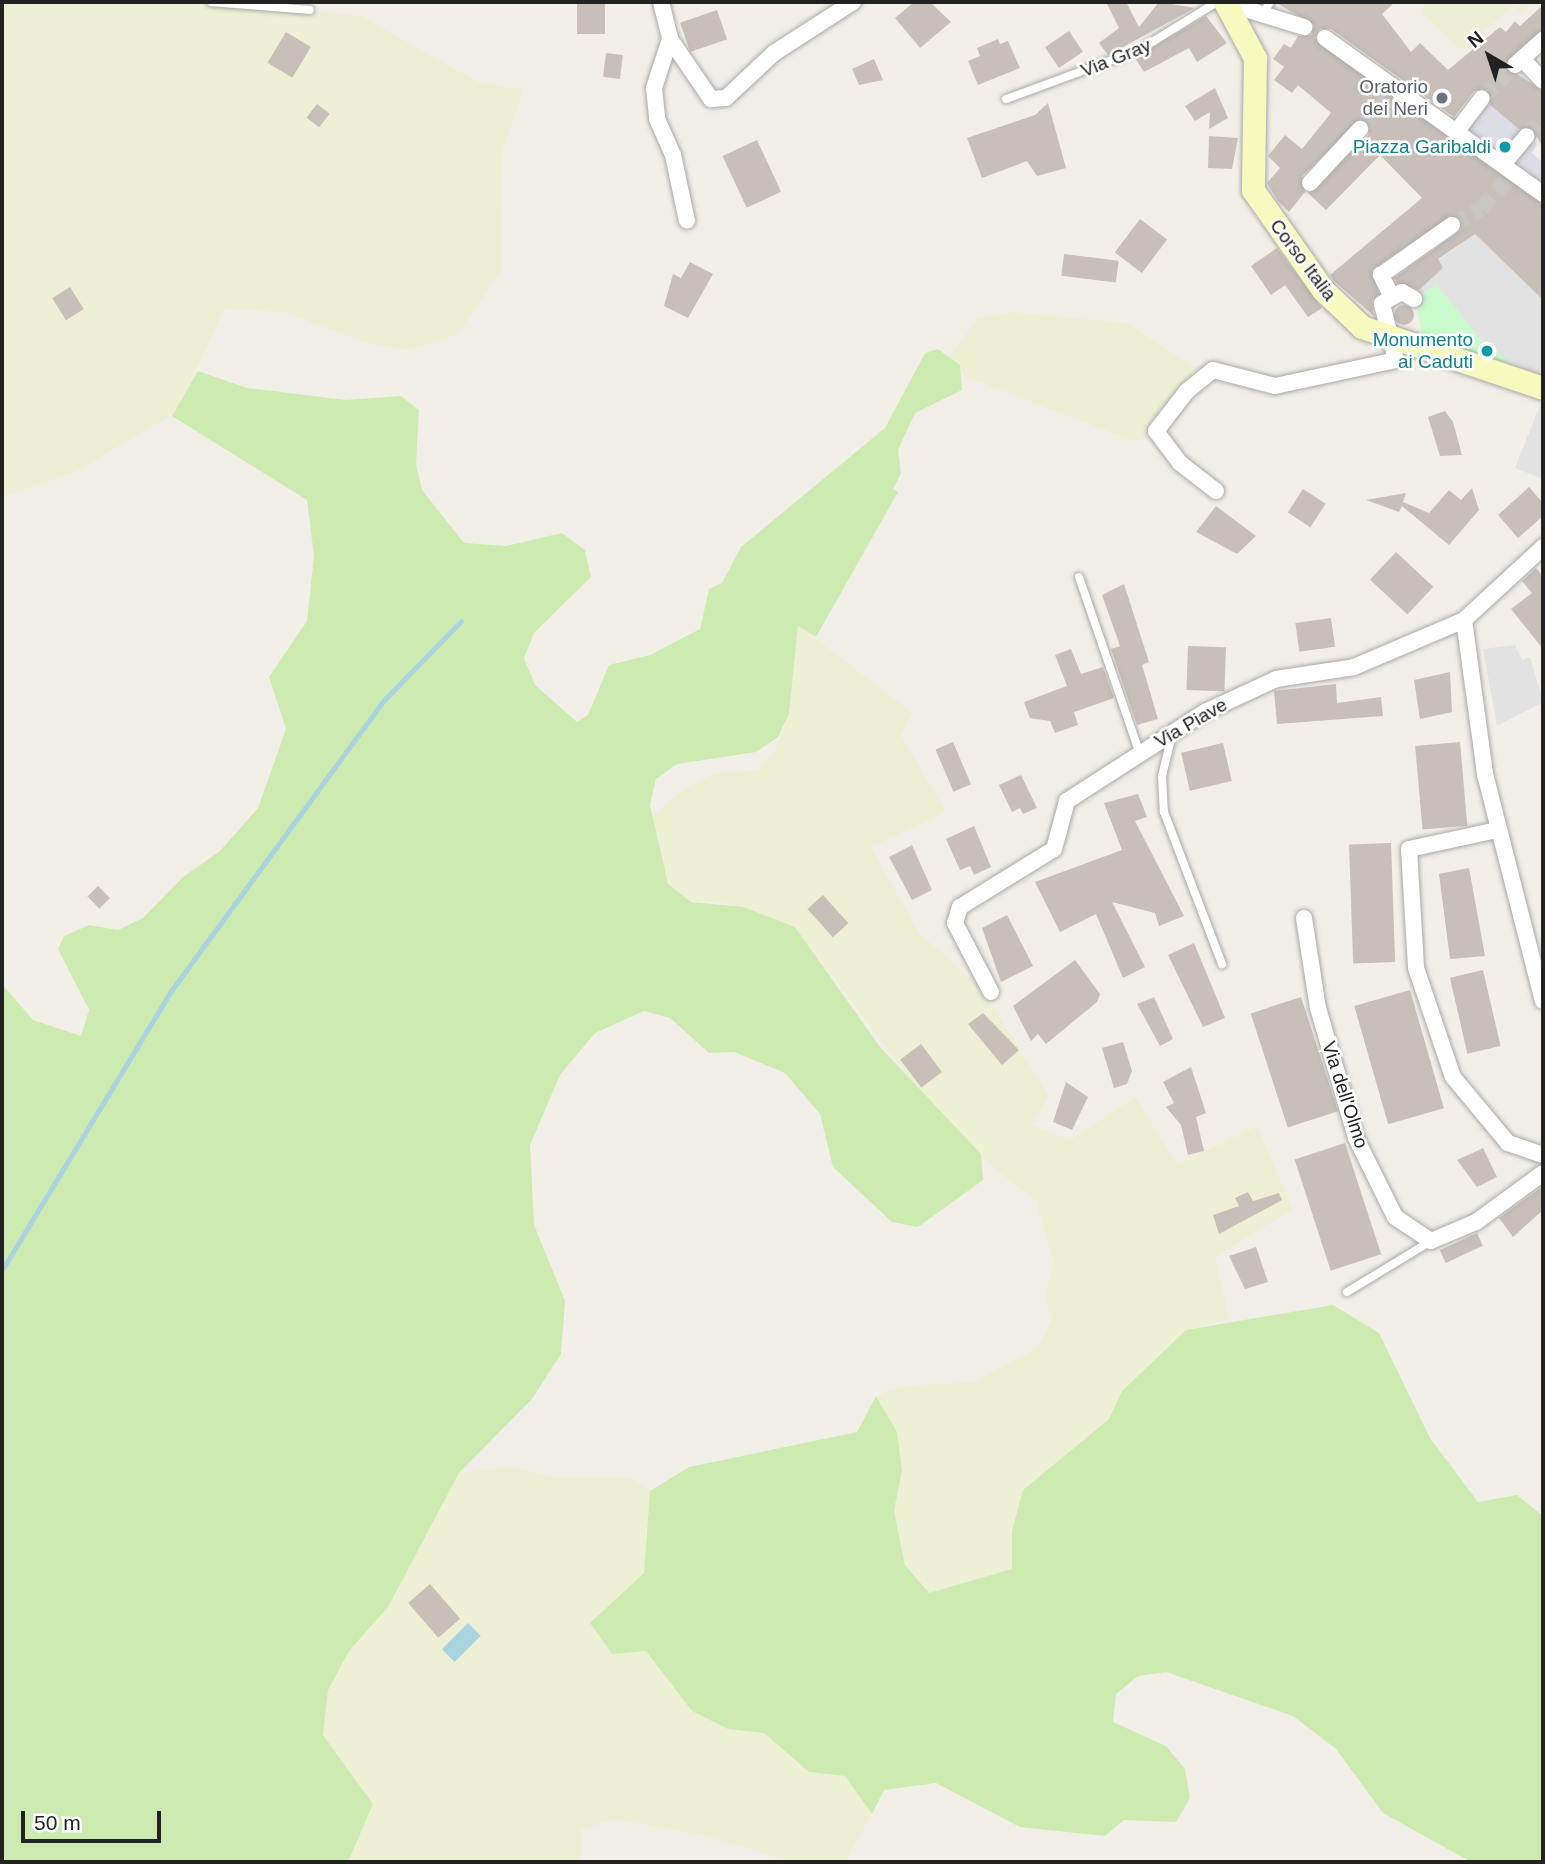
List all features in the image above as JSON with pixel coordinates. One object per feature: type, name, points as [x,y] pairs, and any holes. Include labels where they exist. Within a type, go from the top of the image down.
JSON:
[{"type":"main road","name":"Corso Italia","points":[[1223,2],[1255,58],[1253,190],[1337,306],[1362,327],[1394,340],[1543,388]]},
{"type":"street","points":[[662,2],[670,39],[711,99],[726,98],[774,53],[853,2]]},
{"type":"street","points":[[1223,2],[1266,8],[1304,27]]},
{"type":"street","points":[[1325,38],[1396,91],[1504,163],[1543,194]]},
{"type":"street","points":[[670,39],[654,88],[657,119],[673,155],[687,221]]},
{"type":"street","points":[[1543,40],[1518,62],[1543,80]]},
{"type":"street","points":[[1454,129],[1482,98]]},
{"type":"street","points":[[1310,183],[1360,129]]},
{"type":"street","points":[[1504,163],[1527,136]]},
{"type":"street","points":[[1392,297],[1381,275],[1451,225]]},
{"type":"street","points":[[1216,491],[1180,463],[1156,431],[1205,372],[1275,386],[1389,364],[1398,357],[1382,304],[1402,292],[1414,299]]},
{"type":"street","name":"Via Piave","points":[[991,992],[955,923],[960,907],[1054,849],[1067,801],[1173,732],[1276,679],[1354,667],[1464,620],[1543,547]]},
{"type":"street","points":[[1464,620],[1497,830],[1543,1001]]},
{"type":"street","points":[[1497,830],[1409,849],[1416,968],[1454,1077],[1508,1143],[1543,1155]]},
{"type":"street","name":"Via dell'Olmo","points":[[1304,918],[1318,1009],[1356,1138],[1395,1217],[1431,1241]]},
{"type":"street","points":[[1431,1241],[1476,1222],[1543,1173]]},
{"type":"lane","points":[[211,2],[310,10]]},
{"type":"lane","name":"Via Gray","points":[[1006,99],[1139,50],[1223,2]]},
{"type":"lane","points":[[1079,578],[1140,754]]},
{"type":"lane","points":[[1173,732],[1162,776],[1164,812],[1222,964]]},
{"type":"lane","points":[[1347,1292],[1431,1241]]},
{"type":"green space","points":[[2,2],[227,2],[361,16],[478,82],[524,90],[502,151],[501,270],[457,335],[408,350],[366,343],[284,312],[224,309],[177,412],[75,472],[2,497]]},
{"type":"green space","points":[[1429,2],[1534,2],[1521,14],[1515,5],[1461,50],[1420,11]]},
{"type":"green space","points":[[1436,284],[1479,338],[1518,363],[1516,369],[1422,336],[1416,300]]},
{"type":"green space","points":[[1014,312],[1127,323],[1196,368],[1143,440],[1131,440],[966,377],[950,356],[978,318]]},
{"type":"green space","points":[[938,349],[960,365],[962,390],[915,413],[898,450],[901,473],[893,489],[898,492],[816,637],[798,626],[789,714],[778,737],[756,752],[677,764],[656,779],[650,805],[668,884],[691,902],[743,907],[795,927],[880,1047],[981,1154],[983,1180],[918,1227],[892,1222],[833,1167],[820,1114],[785,1073],[734,1052],[709,1053],[670,1018],[644,1011],[595,1033],[560,1075],[530,1145],[534,1225],[565,1301],[561,1354],[532,1399],[459,1473],[388,1607],[349,1651],[328,1690],[323,1735],[373,1804],[348,1862],[2,1862],[2,984],[33,1020],[81,1036],[89,1010],[58,949],[64,936],[89,925],[118,930],[143,918],[183,877],[220,851],[258,808],[286,729],[269,677],[307,621],[314,556],[307,500],[172,416],[198,371],[247,388],[346,400],[401,396],[419,410],[416,464],[422,490],[464,543],[506,546],[562,533],[585,550],[591,577],[534,633],[524,658],[535,685],[577,722],[588,715],[609,665],[650,655],[700,629],[709,589],[722,583],[741,547],[885,428],[925,353]]},
{"type":"green space","points":[[798,625],[913,713],[901,735],[946,812],[871,847],[919,933],[981,987],[1049,1096],[1032,1125],[1070,1140],[1135,1097],[1178,1165],[1257,1126],[1293,1209],[1215,1257],[1229,1318],[1186,1330],[1122,1391],[1109,1419],[1023,1490],[1012,1531],[1012,1569],[929,1594],[905,1565],[894,1511],[902,1470],[897,1432],[876,1396],[904,1386],[973,1382],[1036,1349],[1053,1319],[1044,1298],[1054,1263],[1036,1201],[995,1169],[923,1096],[795,927],[721,902],[691,902],[668,884],[653,832],[652,816],[684,789],[716,773],[758,770],[777,747],[790,711]]},
{"type":"green space","points":[[1333,1305],[1379,1333],[1430,1438],[1478,1502],[1517,1495],[1543,1516],[1543,1862],[1471,1862],[1383,1813],[1336,1749],[1293,1716],[1166,1672],[1138,1676],[1116,1694],[1113,1722],[1166,1746],[1185,1769],[1190,1798],[1176,1822],[1124,1820],[1105,1836],[1020,1827],[936,1783],[884,1790],[872,1814],[845,1776],[809,1772],[764,1733],[728,1729],[692,1711],[646,1651],[612,1654],[590,1623],[644,1573],[650,1491],[689,1467],[857,1432],[876,1396],[897,1432],[902,1470],[894,1511],[905,1565],[929,1593],[1012,1569],[1012,1531],[1023,1490],[1109,1419],[1122,1391],[1186,1330]]},
{"type":"green space","points":[[512,1467],[556,1478],[631,1478],[650,1491],[644,1573],[590,1623],[612,1654],[646,1651],[728,1729],[764,1733],[810,1772],[845,1776],[872,1814],[845,1862],[790,1862],[707,1836],[614,1819],[581,1830],[581,1862],[348,1862],[373,1804],[323,1734],[328,1690],[349,1651],[388,1607],[459,1473]]},
{"type":"shaded area","name":"Piazza Garibaldi","points":[[1478,94],[1537,144],[1532,153],[1543,163],[1543,200],[1449,131]]},
{"type":"shaded area","points":[[1475,234],[1543,300],[1543,376],[1517,367],[1480,339],[1436,284],[1416,299],[1412,295],[1443,268],[1438,260]]},
{"type":"shaded area","points":[[1543,398],[1543,479],[1515,468]]},
{"type":"shaded area","points":[[1515,645],[1522,660],[1530,657],[1543,702],[1497,726],[1483,649]]},
{"type":"water","points":[[468,1623],[481,1636],[455,1662],[442,1649]]},
{"type":"building","points":[[577,2],[605,2],[605,34],[577,34]]},
{"type":"building","points":[[914,2],[930,2],[951,22],[920,48],[895,18]]},
{"type":"building","points":[[1106,2],[1126,2],[1139,27],[1159,2],[1195,8],[1108,55],[1099,43],[1119,28]]},
{"type":"building","points":[[1275,2],[1395,2],[1382,14],[1411,52],[1420,43],[1448,70],[1500,27],[1506,32],[1515,21],[1520,26],[1543,5],[1543,30],[1505,66],[1543,91],[1543,149],[1533,128],[1519,129],[1490,105],[1488,89],[1474,91],[1454,117],[1331,29],[1320,29],[1315,38],[1543,204],[1543,300],[1475,234],[1438,259],[1443,268],[1419,290],[1397,283],[1394,278],[1461,230],[1461,220],[1452,215],[1372,270],[1379,294],[1372,301],[1374,316],[1334,281],[1330,275],[1422,198],[1380,155],[1326,210],[1308,193],[1368,136],[1370,125],[1362,119],[1302,176],[1305,192],[1289,212],[1278,201],[1267,183],[1280,168],[1268,156],[1285,135],[1302,149],[1331,113],[1298,85],[1292,93],[1274,80],[1284,67],[1273,59],[1284,44],[1291,48],[1298,36],[1311,35],[1314,25]]},
{"type":"building","points":[[717,10],[727,39],[690,52],[680,23]]},
{"type":"building","points":[[1206,16],[1227,43],[1197,62],[1189,48],[1144,72],[1135,58]]},
{"type":"building","points":[[1069,31],[1083,52],[1059,68],[1045,47]]},
{"type":"building","points":[[286,32],[311,47],[292,78],[267,63]]},
{"type":"building","points":[[998,39],[1000,44],[1008,41],[1020,68],[978,85],[968,61],[980,56],[977,48]]},
{"type":"building","points":[[606,53],[623,55],[620,79],[603,77]]},
{"type":"building","points":[[874,59],[883,80],[859,85],[852,69]]},
{"type":"building","points":[[1215,88],[1228,118],[1209,129],[1210,112],[1195,121],[1185,106]]},
{"type":"building","points":[[1048,103],[1066,168],[1037,176],[1027,161],[982,178],[967,138],[1035,115]]},
{"type":"building","points":[[317,104],[330,114],[319,127],[307,117]]},
{"type":"building","points":[[1209,136],[1238,138],[1232,169],[1208,168]]},
{"type":"building","points":[[757,140],[781,192],[747,208],[723,156]]},
{"type":"building","points":[[1140,219],[1167,239],[1142,273],[1115,253]]},
{"type":"building","points":[[1277,248],[1322,308],[1308,317],[1285,285],[1271,295],[1251,266]]},
{"type":"building","points":[[1064,254],[1119,261],[1116,283],[1061,276]]},
{"type":"building","points":[[690,262],[713,274],[688,318],[664,306],[673,274],[681,278]]},
{"type":"building","points":[[70,287],[84,309],[66,320],[52,298]]},
{"type":"building","points":[[1404,305],[1411,308],[1414,315],[1411,322],[1404,325],[1397,322],[1394,315],[1397,308]]},
{"type":"building","points":[[1445,411],[1453,422],[1462,455],[1440,456],[1428,417]]},
{"type":"building","points":[[1529,487],[1543,503],[1543,516],[1518,538],[1498,515]]},
{"type":"building","points":[[1472,488],[1479,510],[1449,545],[1402,506],[1399,512],[1366,500],[1406,493],[1403,502],[1429,513],[1449,490],[1461,500]]},
{"type":"building","points":[[1303,489],[1326,504],[1310,527],[1288,512]]},
{"type":"building","points":[[1216,506],[1256,536],[1237,554],[1196,532]]},
{"type":"building","points":[[1396,552],[1433,587],[1407,615],[1370,580]]},
{"type":"building","points":[[1536,568],[1543,576],[1543,649],[1511,609],[1532,593],[1522,581]]},
{"type":"building","points":[[1124,584],[1149,662],[1142,665],[1158,719],[1137,725],[1111,649],[1120,646],[1102,595]]},
{"type":"building","points":[[1331,618],[1335,647],[1299,652],[1295,623]]},
{"type":"building","points":[[1188,646],[1226,647],[1224,691],[1186,690]]},
{"type":"building","points":[[1071,649],[1081,674],[1103,667],[1114,698],[1074,712],[1078,725],[1055,733],[1050,721],[1030,718],[1024,702],[1067,686],[1055,655]]},
{"type":"building","points":[[1450,672],[1452,712],[1420,719],[1414,680]]},
{"type":"building","points":[[1336,684],[1337,703],[1381,697],[1383,716],[1277,724],[1274,691]]},
{"type":"building","points":[[953,742],[971,784],[953,792],[936,749]]},
{"type":"building","points":[[1460,742],[1467,826],[1422,830],[1415,746]]},
{"type":"building","points":[[1223,743],[1232,781],[1190,791],[1181,753]]},
{"type":"building","points":[[1021,775],[1037,808],[1023,814],[1020,808],[1012,812],[999,785]]},
{"type":"building","points":[[1138,794],[1147,817],[1135,821],[1184,916],[1159,926],[1155,913],[1112,902],[1145,967],[1123,978],[1096,914],[1060,932],[1035,882],[1122,850],[1104,803]]},
{"type":"building","points":[[974,826],[991,867],[974,875],[970,866],[960,870],[946,839]]},
{"type":"building","points":[[1391,843],[1395,962],[1353,963],[1349,844]]},
{"type":"building","points":[[912,845],[932,890],[912,900],[889,857]]},
{"type":"building","points":[[1469,868],[1485,956],[1450,959],[1439,874]]},
{"type":"building","points":[[98,886],[110,898],[99,909],[87,897]]},
{"type":"building","points":[[823,895],[848,923],[833,937],[807,909]]},
{"type":"building","points":[[1007,915],[1033,966],[1001,982],[982,928]]},
{"type":"building","points":[[1194,943],[1225,1018],[1203,1027],[1168,955]]},
{"type":"building","points":[[1075,960],[1100,994],[1097,1002],[1046,1044],[1038,1034],[1031,1041],[1013,1006]]},
{"type":"building","points":[[1483,970],[1501,1046],[1467,1054],[1450,978]]},
{"type":"building","points":[[1410,990],[1444,1108],[1388,1124],[1354,1006]]},
{"type":"building","points":[[1154,997],[1173,1039],[1160,1046],[1137,1004]]},
{"type":"building","points":[[1301,997],[1338,1111],[1288,1128],[1251,1013]]},
{"type":"building","points":[[983,1013],[1019,1050],[1002,1065],[968,1024]]},
{"type":"building","points":[[1123,1042],[1132,1071],[1127,1084],[1114,1088],[1102,1048]]},
{"type":"building","points":[[921,1044],[942,1072],[921,1088],[900,1060]]},
{"type":"building","points":[[1191,1067],[1206,1113],[1196,1117],[1204,1151],[1188,1155],[1181,1125],[1166,1107],[1174,1103],[1163,1082]]},
{"type":"building","points":[[1066,1082],[1088,1097],[1072,1130],[1053,1122]]},
{"type":"building","points":[[1345,1143],[1381,1254],[1331,1271],[1295,1159]]},
{"type":"building","points":[[1483,1148],[1497,1177],[1477,1187],[1457,1160]]},
{"type":"building","points":[[1543,1186],[1543,1210],[1513,1237],[1499,1218]]},
{"type":"building","points":[[1248,1192],[1253,1201],[1279,1193],[1282,1200],[1219,1234],[1213,1215],[1239,1206],[1235,1198]]},
{"type":"building","points":[[1477,1233],[1483,1246],[1446,1263],[1440,1250]]},
{"type":"building","points":[[1256,1247],[1268,1282],[1245,1289],[1229,1256]]},
{"type":"building","points":[[430,1584],[460,1619],[438,1638],[408,1603]]},
{"type":"waterway","points":[[2,1270],[171,991],[385,699],[461,621]]},
{"type":"tunnel","points":[[1482,98],[1515,65]]},
{"type":"tunnel","points":[[1360,129],[1394,93]]},
{"type":"tunnel","points":[[1527,136],[1543,117]]},
{"type":"tunnel","points":[[1452,225],[1481,209],[1514,172]]},
{"type":"place","name":"Oratorio dei Neri","points":[[1442,98]]},
{"type":"place","name":"Piazza Garibaldi","points":[[1505,147]]},
{"type":"place","name":"Monumento ai Caduti","points":[[1487,351]]}]
